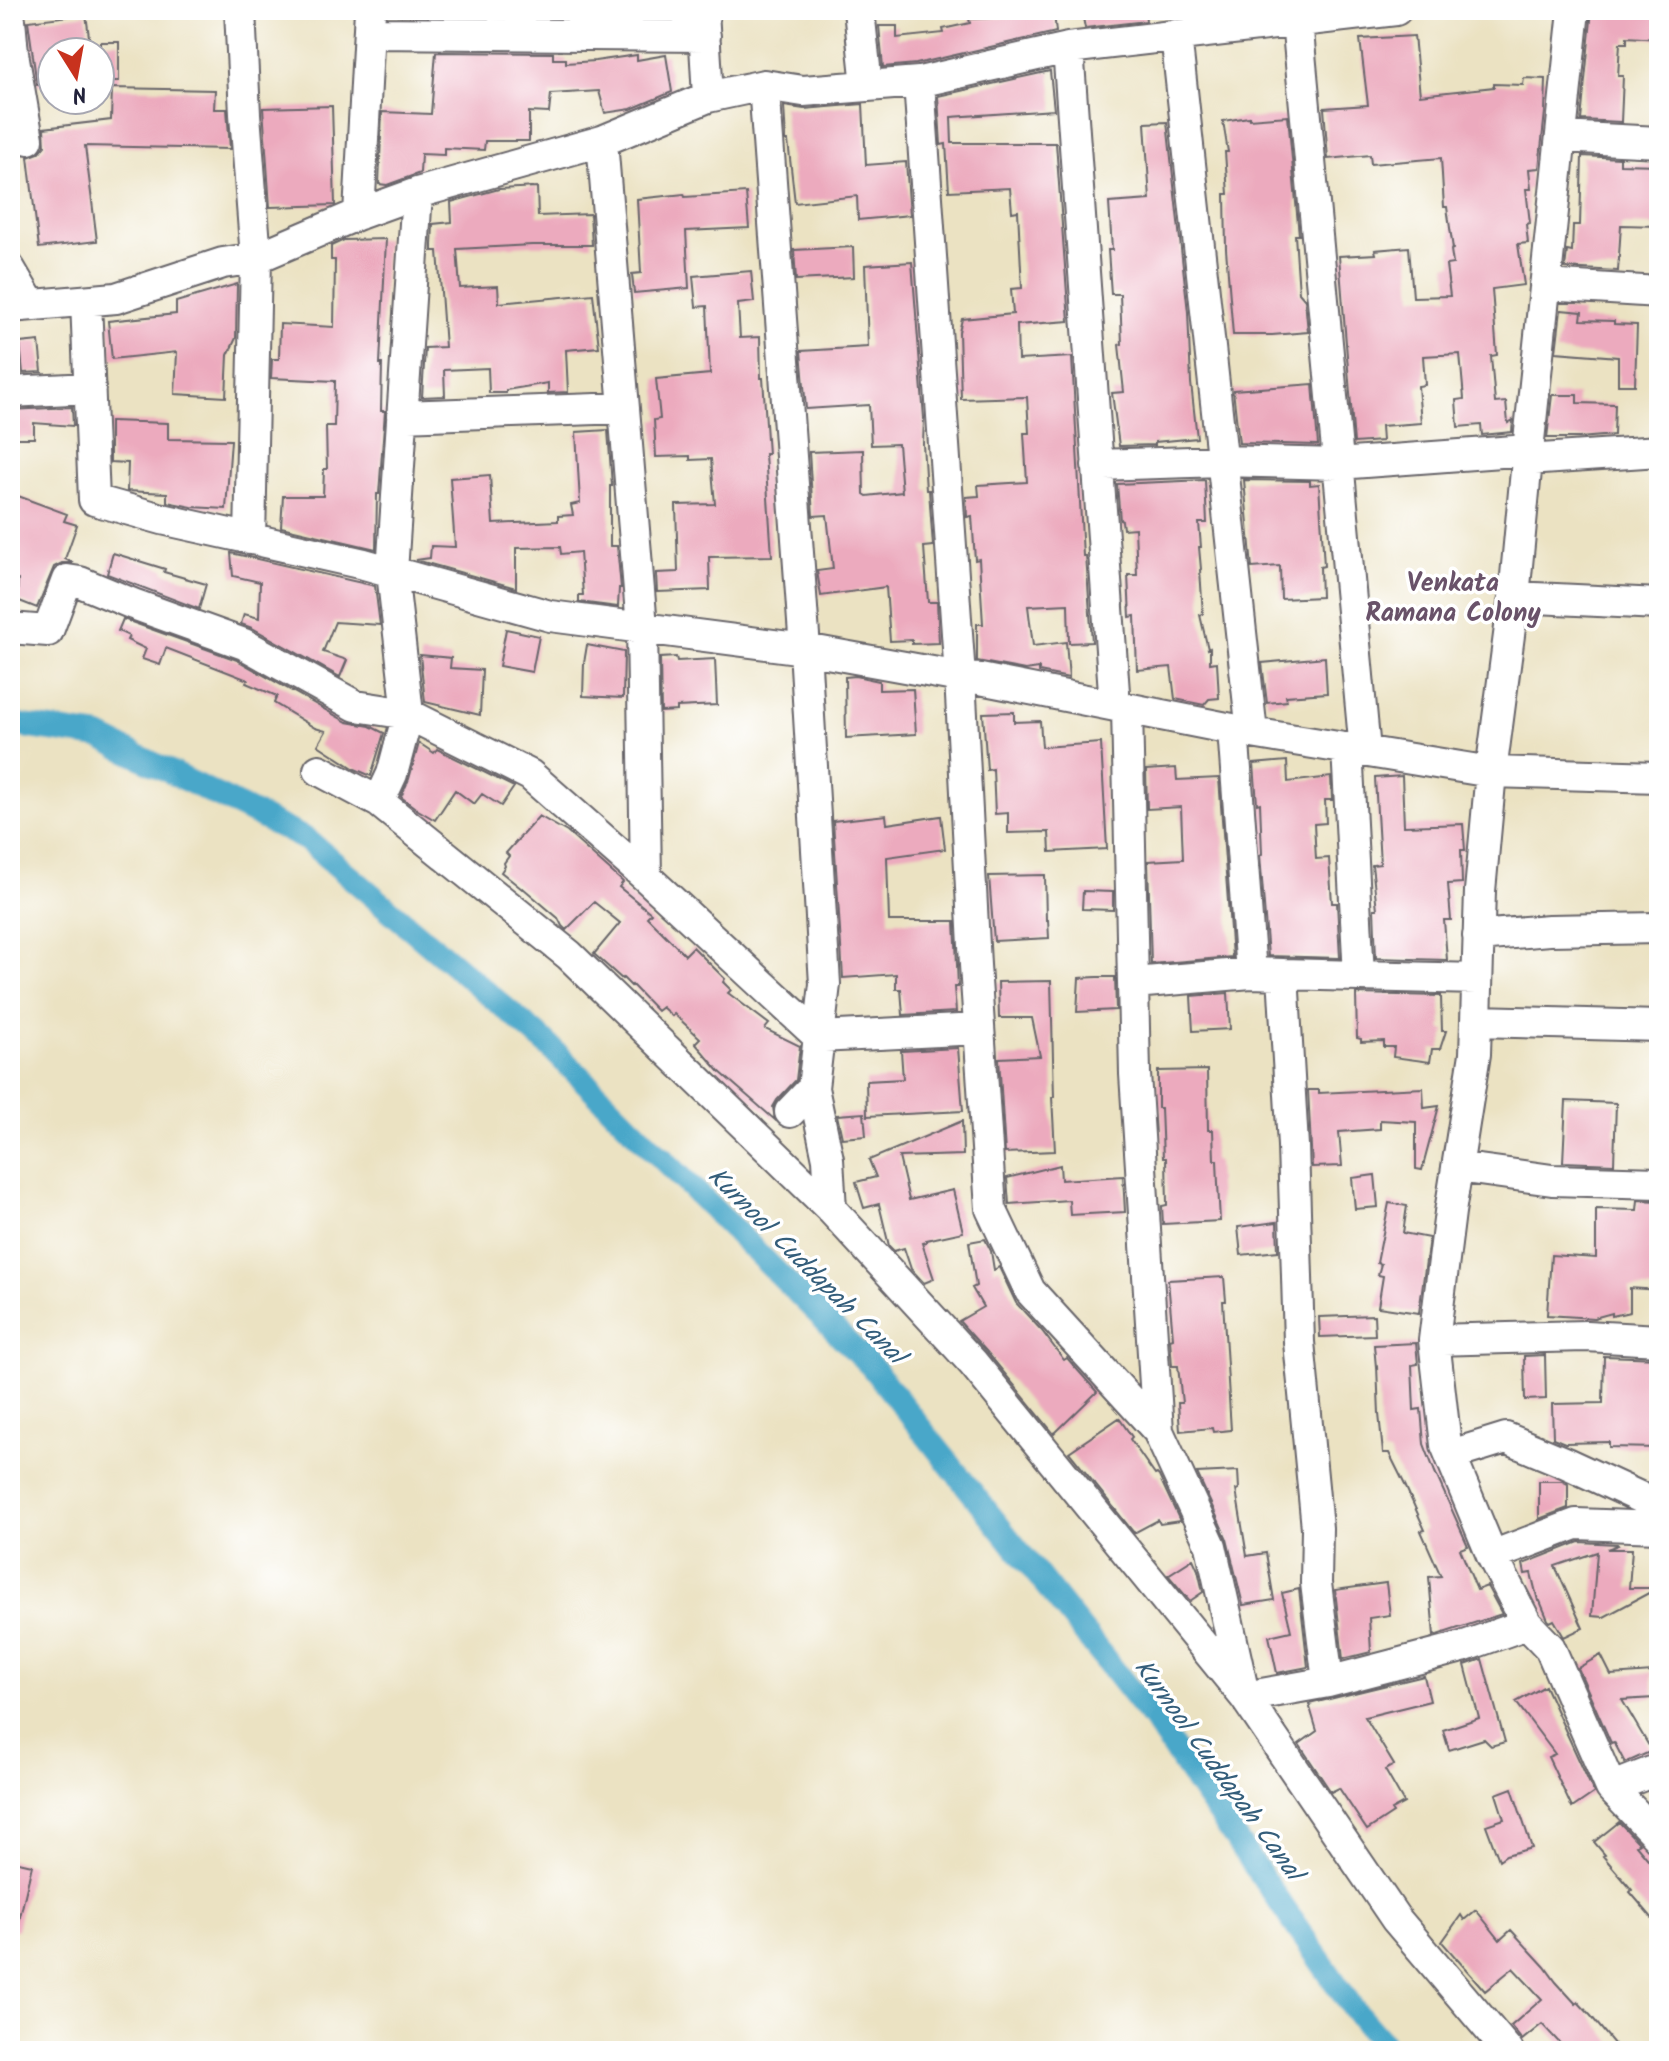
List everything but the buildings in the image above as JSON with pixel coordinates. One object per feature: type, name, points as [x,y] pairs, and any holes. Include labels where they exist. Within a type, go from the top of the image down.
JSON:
[{"type":"street","points":[[240,10],[256,258],[250,539]]},
{"type":"street","points":[[859,10],[867,86]]},
{"type":"street","points":[[10,269],[20,306],[116,298],[223,263],[256,258],[417,193],[602,141],[708,97],[764,85],[803,91],[919,82],[1068,48],[1396,10]]},
{"type":"street","points":[[1574,10],[1514,597],[1491,772],[1480,891],[1475,1054],[1434,1340],[1446,1445],[1492,1556],[1527,1624],[1550,1648],[1611,1788],[1659,1838]]},
{"type":"street","points":[[10,20],[28,139]]},
{"type":"street","points":[[1297,21],[1338,464],[1356,750],[1359,976]]},
{"type":"street","points":[[359,214],[370,22],[704,23],[708,97]]},
{"type":"street","points":[[1176,35],[1222,461],[1242,731],[1251,973]]},
{"type":"street","points":[[1068,48],[1097,465],[1121,707],[1134,983],[1135,1074],[1158,1431]]},
{"type":"street","points":[[919,82],[960,677],[991,1209],[1030,1291],[1158,1431],[1211,1546],[1245,1697]]},
{"type":"street","points":[[764,85],[805,649],[825,984],[813,1088],[828,1159],[831,1209]]},
{"type":"street","points":[[1561,137],[1659,142]]},
{"type":"street","points":[[602,141],[642,627],[646,877]]},
{"type":"street","points":[[379,802],[392,774],[408,714],[392,572],[417,193]]},
{"type":"street","points":[[1545,285],[1659,292]]},
{"type":"street","points":[[86,301],[94,500],[162,519],[392,572],[550,616],[805,649],[980,679],[1242,731],[1491,772],[1659,777]]},
{"type":"street","points":[[10,392],[90,388]]},
{"type":"street","points":[[402,416],[624,408]]},
{"type":"street","points":[[1097,465],[1222,461],[1338,464],[1659,451]]},
{"type":"street","points":[[10,628],[48,631],[67,580],[80,582],[244,644],[356,706],[408,714],[530,775],[819,1037],[979,1029]]},
{"type":"street","points":[[1514,597],[1659,604]]},
{"type":"street","points":[[319,770],[379,802],[569,955],[831,1209],[973,1363],[1245,1697],[1396,1919],[1508,2051]]},
{"type":"street","points":[[1478,936],[1549,930],[1659,928]]},
{"type":"street","points":[[1134,983],[1251,973],[1477,979]]},
{"type":"street","points":[[1283,974],[1293,1146],[1299,1342],[1317,1528],[1316,1583],[1328,1682]]},
{"type":"street","points":[[1476,1021],[1659,1026]]},
{"type":"street","points":[[790,1112],[813,1088]]},
{"type":"street","points":[[1457,1167],[1552,1180],[1659,1183]]},
{"type":"street","points":[[1434,1340],[1586,1336],[1659,1340]]},
{"type":"street","points":[[1451,1455],[1506,1438],[1659,1506]]},
{"type":"street","points":[[1492,1556],[1576,1524],[1659,1527]]},
{"type":"street","points":[[1245,1697],[1328,1682],[1462,1647],[1527,1624]]},
{"type":"street","points":[[1611,1788],[1659,1769]]},
{"type":"waterway","name":"Kurnool Cuddapah Canal","points":[[10,724],[100,737],[307,840],[545,1042],[871,1366],[1152,1718],[1357,2014],[1389,2051]]},
{"type":"district","name":"Venkata Ramana Colony","points":[[1453,597]]}]
